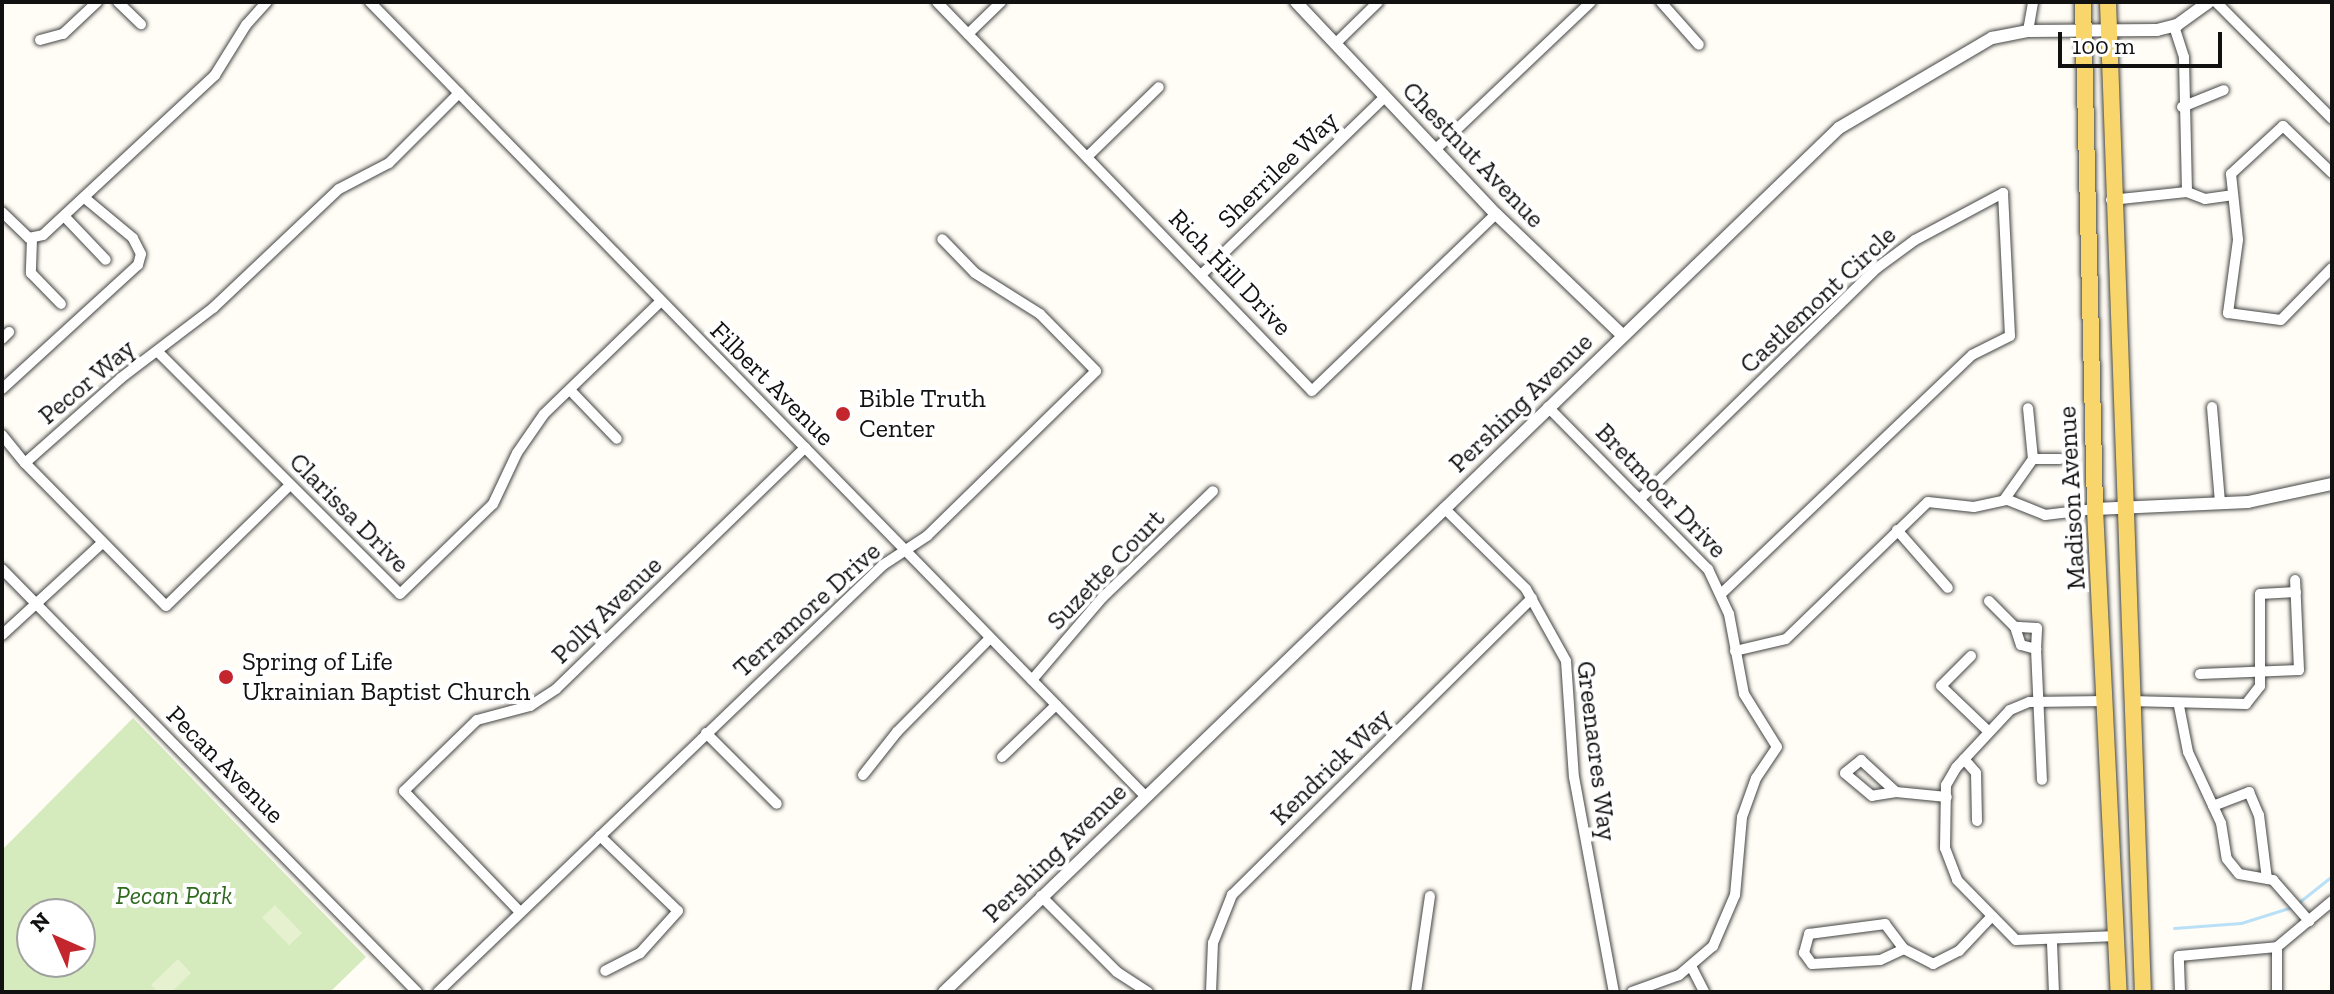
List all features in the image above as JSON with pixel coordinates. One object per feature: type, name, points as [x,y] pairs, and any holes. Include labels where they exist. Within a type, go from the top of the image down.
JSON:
[{"type":"main road","name":"Madison Avenue","points":[[2083,2],[2081,30],[2095,509],[2108,701],[2119,992]]},
{"type":"main road","name":"Madison Avenue","points":[[2108,2],[2111,200],[2143,992]]},
{"type":"street","points":[[40,40],[63,34],[97,2]]},
{"type":"street","points":[[118,2],[141,24]]},
{"type":"street","points":[[32,239],[99,189],[215,75],[246,25],[267,2]]},
{"type":"street","name":"Filbert Avenue","points":[[370,2],[1145,796]]},
{"type":"street","name":"Rich Hill Drive","points":[[937,2],[1312,391],[1496,214]]},
{"type":"street","points":[[968,34],[1001,2]]},
{"type":"street","name":"Chestnut Avenue","points":[[1296,2],[1496,214],[1622,335]]},
{"type":"street","points":[[1335,44],[1378,2]]},
{"type":"street","points":[[1437,148],[1591,2]]},
{"type":"street","points":[[1661,2],[1699,45]]},
{"type":"street","points":[[2028,31],[2033,2]]},
{"type":"street","name":"Pershing Avenue","points":[[944,992],[1839,128],[1980,43],[2028,31],[2107,32],[2174,26],[2209,2]]},
{"type":"street","points":[[2216,2],[2332,119]]},
{"type":"street","points":[[2174,26],[2184,57],[2182,107],[2187,192]]},
{"type":"street","points":[[1087,157],[1159,87]]},
{"type":"street","points":[[2182,107],[2224,90]]},
{"type":"street","name":"Pecor Way","points":[[25,463],[213,308],[339,189],[389,163],[459,93]]},
{"type":"street","name":"Sherrilee Way","points":[[1201,275],[1386,96]]},
{"type":"street","points":[[2332,173],[2283,126],[2231,174],[2238,240],[2228,313],[2281,320],[2332,268]]},
{"type":"street","points":[[2111,200],[2187,192],[2205,199],[2232,195]]},
{"type":"street","name":"Castlemont Circle","points":[[1640,499],[1877,268],[1957,215],[2003,193],[2010,336],[1972,355],[1722,593]]},
{"type":"street","points":[[2,389],[138,265],[141,254],[133,238],[86,199]]},
{"type":"street","points":[[2,212],[32,239],[31,273],[61,304]]},
{"type":"street","points":[[65,217],[106,260]]},
{"type":"street","name":"Terramore Drive","points":[[438,992],[883,565],[905,552],[1096,371],[1040,314],[987,282],[942,239]]},
{"type":"street","name":"Clarissa Drive","points":[[158,352],[400,594],[493,504],[529,433],[660,302]]},
{"type":"street","points":[[571,391],[617,439]]},
{"type":"street","name":"Bretmoor Drive","points":[[1548,407],[1702,562],[1722,593],[1751,711],[1777,747],[1756,778],[1742,817],[1735,895],[1727,921],[1713,946],[1691,966]]},
{"type":"street","points":[[2212,407],[2220,503]]},
{"type":"street","points":[[2004,500],[2033,459],[2028,408]]},
{"type":"street","points":[[2,435],[25,463],[166,606],[290,485]]},
{"type":"street","name":"Polly Avenue","points":[[519,911],[404,791],[477,720],[530,706],[556,689],[805,448]]},
{"type":"street","points":[[2033,459],[2060,459]]},
{"type":"street","points":[[1735,651],[1786,639],[1928,502],[1974,507],[2004,500],[2045,515],[2095,509],[2274,499],[2332,484]]},
{"type":"street","name":"Suzette Court","points":[[1032,680],[1102,598],[1213,491]]},
{"type":"street","name":"Greenacres Way","points":[[1444,508],[1532,598],[1566,661],[1574,777],[1614,992]]},
{"type":"street","points":[[1897,530],[1948,588]]},
{"type":"street","points":[[2,635],[102,543]]},
{"type":"street","name":"Pecan Avenue","points":[[2,569],[417,992]]},
{"type":"street","points":[[2130,701],[2179,706],[2246,704],[2258,692],[2261,671],[2260,594],[2296,586],[2299,670],[2261,671],[2200,674]]},
{"type":"street","name":"Kendrick Way","points":[[1211,992],[1213,943],[1232,895],[1532,598]]},
{"type":"street","points":[[1989,601],[2015,627],[2021,645],[2036,649]]},
{"type":"street","points":[[2015,627],[2037,628],[2042,780]]},
{"type":"street","points":[[863,775],[897,732],[990,638]]},
{"type":"street","points":[[1971,656],[1941,686],[1989,732]]},
{"type":"street","points":[[2108,701],[2019,705],[1989,732],[1964,759],[1946,785],[1946,857],[1957,880],[2016,940],[2052,943],[2117,936]]},
{"type":"street","points":[[1002,757],[1056,705]]},
{"type":"street","points":[[2179,706],[2188,752],[2213,806],[2234,869],[2246,877],[2267,879],[2309,921]]},
{"type":"street","points":[[706,733],[777,804]]},
{"type":"street","points":[[1964,759],[1976,773],[1977,821]]},
{"type":"street","points":[[1896,792],[1861,760],[1845,773],[1872,796],[1896,792],[1947,797]]},
{"type":"street","points":[[2213,806],[2249,792],[2259,815],[2267,879]]},
{"type":"street","points":[[600,836],[678,911],[640,953],[605,971]]},
{"type":"street","points":[[1041,896],[1131,988],[1148,992]]},
{"type":"street","points":[[1416,992],[1430,896]]},
{"type":"street","points":[[2180,992],[2179,956],[2277,947],[2332,901]]},
{"type":"street","points":[[1904,949],[1880,960],[1812,964],[1804,953],[1809,934],[1885,924],[1904,949],[1933,964],[1959,951],[1992,916]]},
{"type":"street","points":[[2052,943],[2054,992]]},
{"type":"street","points":[[2277,947],[2277,992]]},
{"type":"street","points":[[1632,992],[1660,985],[1691,966],[1704,992]]},
{"type":"green space","name":"Pecan Park","points":[[133,718],[366,957],[330,992],[2,992],[2,850]]},
{"type":"green space","points":[[275,905],[302,933],[289,946],[262,918]]},
{"type":"green space","points":[[178,959],[191,973],[172,992],[158,992],[151,985]]},
{"type":"waterway","points":[[2298,903],[2332,876]]},
{"type":"waterway","points":[[2174,928],[2241,923],[2292,907]]},
{"type":"place","name":"Bible Truth Center","points":[[843,414]]},
{"type":"place","name":"Spring of Life Ukrainian Baptist Church","points":[[226,677]]}]
